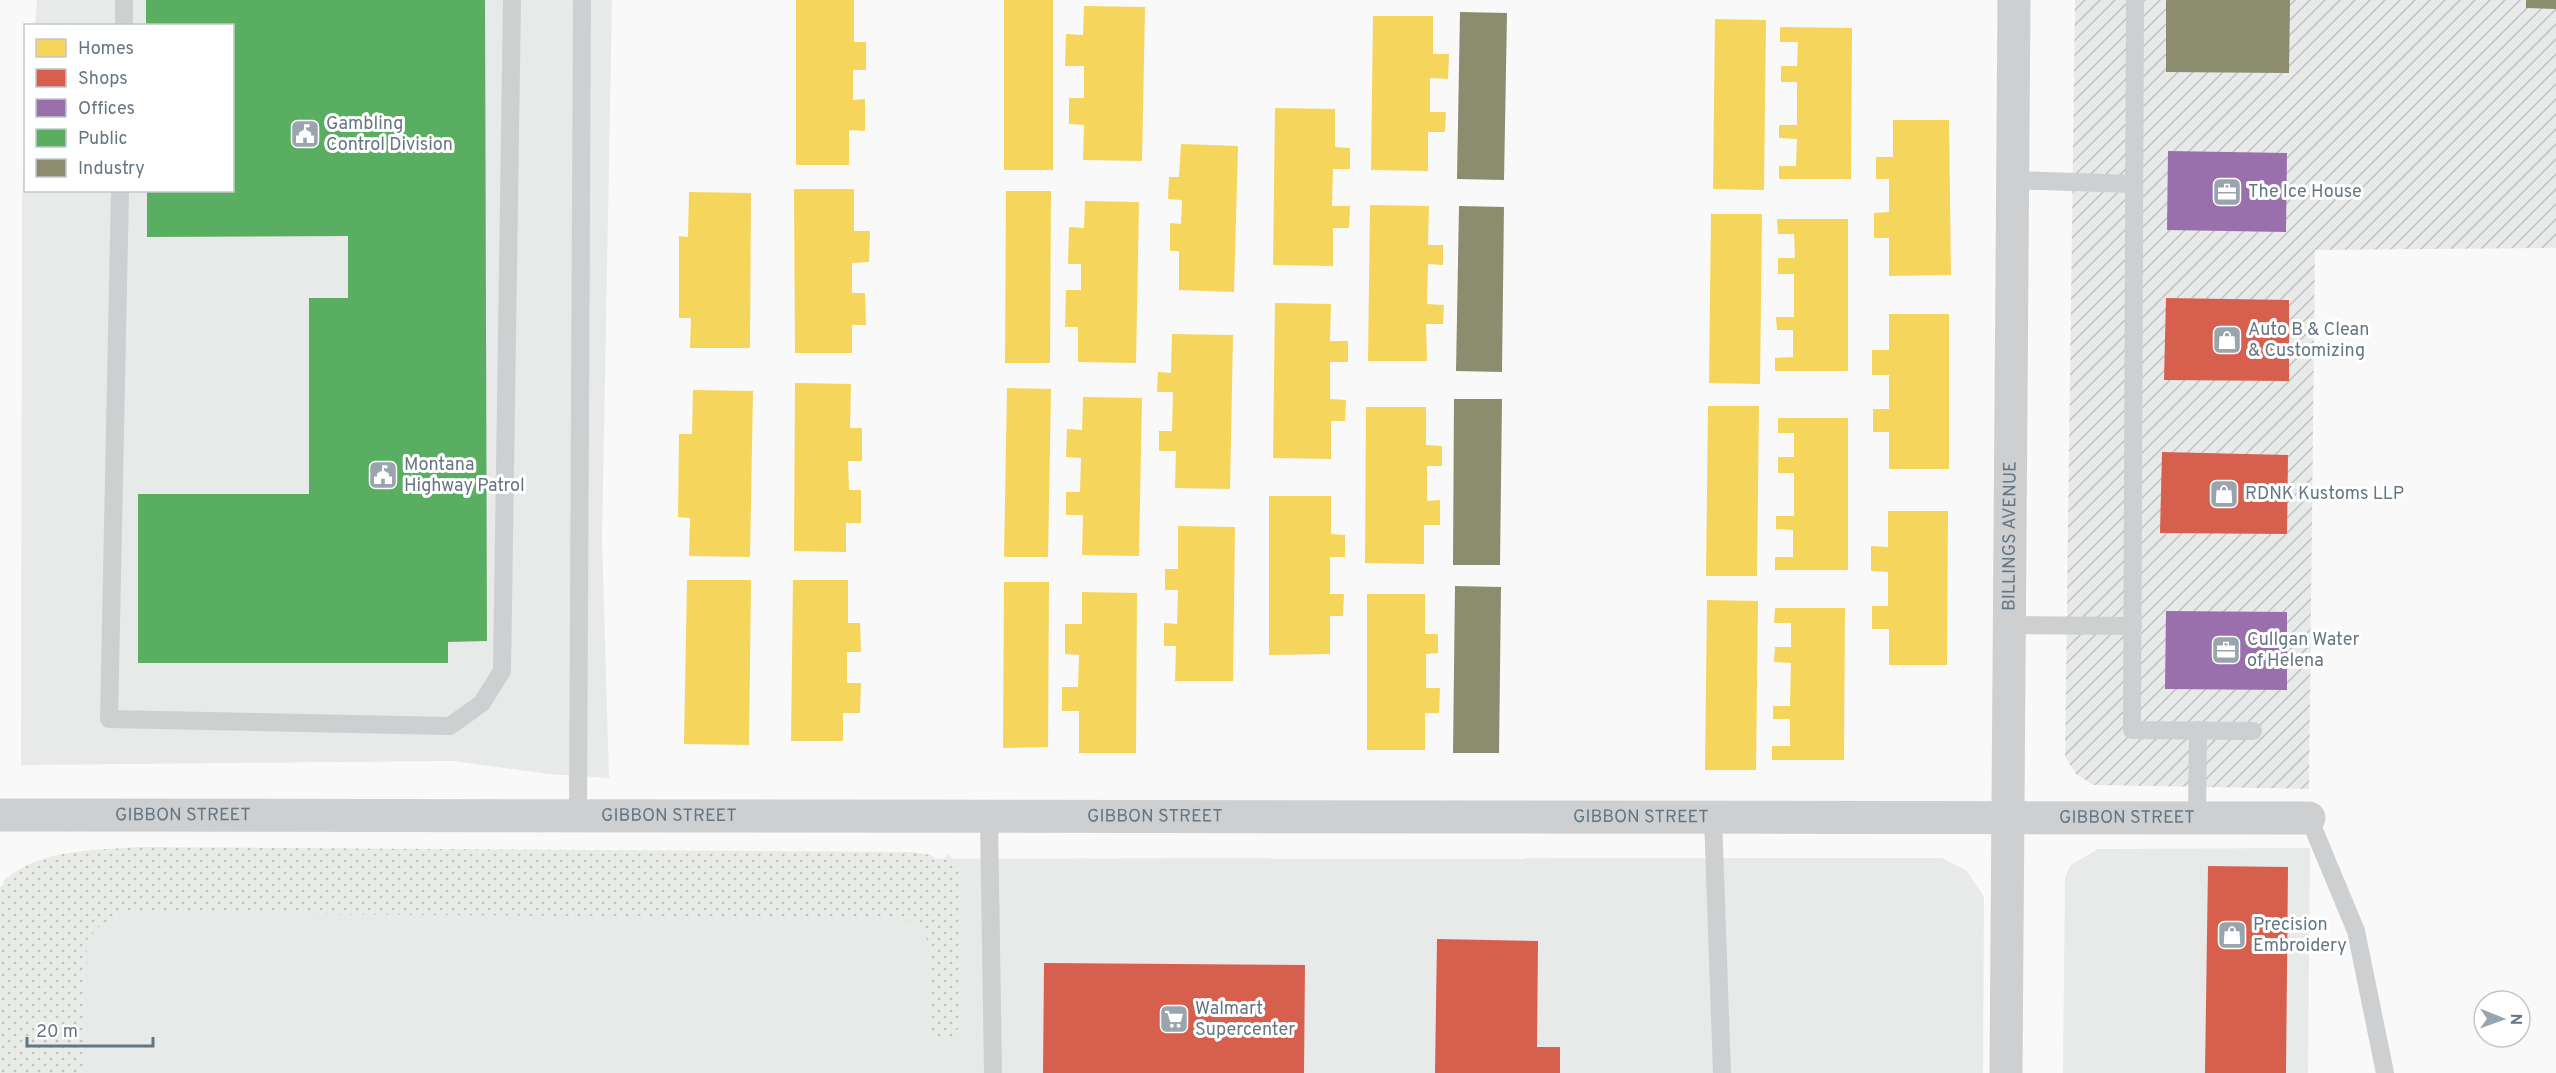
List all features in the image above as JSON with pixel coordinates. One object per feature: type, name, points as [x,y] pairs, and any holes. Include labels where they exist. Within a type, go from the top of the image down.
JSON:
[{"type":"street","name":"BILLINGS AVENUE","points":[[2006,1073],[2014,0]]},
{"type":"street","name":"GIBBON STREET","points":[[0,815],[2309,818]]},
{"type":"lane","points":[[124,0],[124,24]]},
{"type":"lane","points":[[120,192],[109,718],[450,726],[482,703],[502,671],[512,0]]},
{"type":"lane","points":[[578,816],[582,0]]},
{"type":"lane","points":[[2135,0],[2132,730],[2253,731]]},
{"type":"lane","points":[[2013,180],[2134,184]]},
{"type":"lane","points":[[2010,625],[2133,626]]},
{"type":"lane","points":[[2197,818],[2198,730]]},
{"type":"lane","points":[[990,817],[993,1073]]},
{"type":"lane","points":[[1713,817],[1722,1073]]},
{"type":"lane","points":[[2309,818],[2356,931],[2385,1073]]},
{"type":"shaded area","points":[[37,0],[612,0],[602,539],[609,778],[549,774],[452,761],[21,765],[22,200],[24,169],[24,192],[234,192],[234,24],[35,24]]},
{"type":"shaded area","points":[[2075,0],[2556,0],[2556,248],[2315,250],[2309,789],[2093,785],[2076,774],[2065,757]]},
{"type":"shaded area","points":[[138,847],[914,852],[931,855],[941,863],[948,854],[960,868],[961,878],[962,1012],[959,1027],[952,1037],[936,1041],[929,1037],[928,942],[918,926],[901,918],[120,913],[97,928],[87,940],[84,1073],[0,1073],[0,903],[4,880],[34,862],[51,857],[85,851]]},
{"type":"shaded area","points":[[2310,848],[2308,1073],[2063,1073],[2065,877],[2071,865],[2098,849]]},
{"type":"shaded area","points":[[1942,858],[1967,871],[1984,897],[1983,1073],[0,1073],[0,887],[32,865],[82,859]]},
{"type":"building: Homes","points":[[796,0],[854,0],[854,42],[866,42],[866,70],[853,70],[853,100],[865,99],[865,131],[849,130],[849,165],[796,165]]},
{"type":"building: Homes","points":[[1004,0],[1053,0],[1053,170],[1004,170]]},
{"type":"building: Homes","points":[[1084,6],[1145,7],[1142,161],[1083,160],[1084,125],[1069,124],[1069,98],[1084,98],[1084,66],[1065,66],[1066,34],[1083,35]]},
{"type":"building: Homes","points":[[1373,16],[1433,16],[1433,54],[1449,54],[1448,79],[1430,78],[1430,112],[1446,112],[1445,132],[1428,132],[1428,171],[1371,170]]},
{"type":"building: Homes","points":[[1715,19],[1766,20],[1764,190],[1713,189]]},
{"type":"building: Homes","points":[[1780,27],[1852,28],[1851,179],[1779,179],[1779,166],[1796,166],[1797,139],[1779,138],[1779,125],[1797,125],[1797,82],[1781,82],[1781,66],[1797,66],[1798,42],[1780,42]]},
{"type":"building: Homes","points":[[1275,108],[1335,109],[1335,147],[1350,148],[1350,169],[1333,169],[1332,206],[1350,206],[1349,228],[1333,228],[1333,266],[1273,265]]},
{"type":"building: Homes","points":[[1893,120],[1949,120],[1951,275],[1889,276],[1889,238],[1874,238],[1874,213],[1889,212],[1889,179],[1876,179],[1876,157],[1893,157]]},
{"type":"building: Homes","points":[[1181,144],[1238,146],[1234,292],[1179,290],[1179,251],[1170,251],[1170,223],[1181,224],[1182,200],[1168,199],[1169,177],[1179,177]]},
{"type":"building: Homes","points":[[794,189],[854,189],[854,231],[870,231],[869,262],[852,263],[852,293],[865,293],[866,325],[852,325],[852,353],[795,353]]},
{"type":"building: Homes","points":[[1006,191],[1051,191],[1050,363],[1005,363]]},
{"type":"building: Homes","points":[[689,192],[751,193],[750,348],[690,348],[691,318],[679,318],[679,236],[688,237]]},
{"type":"building: Homes","points":[[1085,201],[1139,202],[1136,363],[1078,362],[1078,327],[1065,327],[1066,290],[1081,290],[1081,264],[1068,264],[1069,227],[1084,228]]},
{"type":"building: Homes","points":[[1370,205],[1429,206],[1428,245],[1443,245],[1443,265],[1428,264],[1427,304],[1444,305],[1443,324],[1426,324],[1427,361],[1368,361]]},
{"type":"building: Homes","points":[[1711,214],[1762,214],[1760,384],[1709,383]]},
{"type":"building: Homes","points":[[1777,219],[1848,219],[1848,371],[1775,371],[1775,358],[1793,357],[1793,330],[1777,330],[1776,317],[1794,317],[1794,274],[1778,274],[1778,258],[1795,258],[1794,234],[1778,234]]},
{"type":"building: Homes","points":[[1275,303],[1331,304],[1330,341],[1348,341],[1348,362],[1330,362],[1330,399],[1346,400],[1345,421],[1331,421],[1331,459],[1273,458]]},
{"type":"building: Homes","points":[[1889,314],[1949,314],[1949,469],[1889,469],[1889,432],[1873,432],[1873,409],[1889,409],[1889,375],[1872,375],[1872,350],[1889,350]]},
{"type":"building: Homes","points":[[1172,334],[1233,335],[1230,489],[1175,488],[1176,451],[1159,451],[1159,431],[1172,431],[1173,392],[1157,392],[1158,372],[1171,373]]},
{"type":"building: Homes","points":[[795,383],[851,384],[850,428],[862,428],[862,461],[848,461],[849,490],[861,490],[861,523],[846,523],[846,552],[794,551]]},
{"type":"building: Homes","points":[[1007,388],[1051,389],[1048,557],[1004,557]]},
{"type":"building: Homes","points":[[693,390],[753,391],[750,557],[689,556],[690,518],[678,517],[679,434],[692,434]]},
{"type":"building: Homes","points":[[1083,397],[1142,398],[1139,556],[1082,555],[1083,515],[1066,515],[1066,492],[1080,492],[1081,458],[1066,457],[1067,429],[1082,430]]},
{"type":"building: Homes","points":[[1708,406],[1759,406],[1757,576],[1706,576]]},
{"type":"building: Homes","points":[[1366,407],[1426,407],[1426,445],[1442,446],[1442,466],[1427,466],[1427,501],[1440,500],[1440,525],[1424,525],[1424,564],[1365,563]]},
{"type":"building: Homes","points":[[1778,418],[1848,418],[1848,570],[1775,570],[1775,557],[1793,557],[1793,530],[1776,529],[1776,516],[1794,516],[1794,473],[1778,473],[1778,457],[1794,457],[1794,433],[1778,433]]},
{"type":"building: Homes","points":[[1269,496],[1331,496],[1331,534],[1345,535],[1345,557],[1330,557],[1330,594],[1344,594],[1343,616],[1330,616],[1330,654],[1269,655]]},
{"type":"building: Homes","points":[[1888,511],[1948,511],[1947,665],[1889,665],[1889,629],[1872,629],[1872,606],[1888,606],[1888,572],[1871,571],[1871,546],[1888,547]]},
{"type":"building: Homes","points":[[1178,526],[1235,527],[1233,681],[1175,681],[1176,646],[1164,646],[1164,623],[1177,624],[1178,590],[1165,590],[1165,569],[1178,569]]},
{"type":"building: Homes","points":[[687,580],[751,580],[749,745],[684,744]]},
{"type":"building: Homes","points":[[793,580],[848,580],[848,623],[860,623],[861,652],[847,652],[847,683],[861,683],[860,713],[843,713],[843,741],[791,741]]},
{"type":"building: Homes","points":[[1004,582],[1049,582],[1048,747],[1003,748]]},
{"type":"building: Homes","points":[[1082,592],[1137,593],[1136,753],[1079,753],[1079,711],[1062,711],[1062,687],[1078,687],[1079,655],[1065,654],[1065,624],[1082,624]]},
{"type":"building: Homes","points":[[1367,594],[1425,594],[1425,634],[1438,634],[1438,653],[1426,654],[1426,688],[1440,688],[1439,713],[1425,713],[1425,750],[1367,750]]},
{"type":"building: Homes","points":[[1707,600],[1758,601],[1756,770],[1705,770]]},
{"type":"building: Homes","points":[[1775,608],[1845,608],[1844,760],[1772,760],[1772,746],[1790,746],[1790,719],[1773,719],[1773,706],[1790,706],[1791,663],[1774,662],[1775,647],[1791,647],[1791,623],[1774,623]]},
{"type":"building: Shops","name":"Auto B & Clean & Customizing","points":[[2166,298],[2289,300],[2289,381],[2164,380]]},
{"type":"building: Shops","name":"RDNK Kustoms LLP","points":[[2162,452],[2288,455],[2287,534],[2160,533]]},
{"type":"building: Shops","points":[[2208,866],[2288,867],[2286,1073],[2205,1073]]},
{"type":"building: Shops","points":[[1437,939],[1538,941],[1537,1047],[1560,1047],[1560,1073],[1435,1073]]},
{"type":"building: Shops","name":"Walmart Supercenter","points":[[1044,963],[1305,965],[1304,1073],[1043,1073]]},
{"type":"building: Offices","name":"The Ice House","points":[[2168,151],[2287,153],[2286,232],[2167,230]]},
{"type":"building: Offices","name":"Cullgan Water of Helena","points":[[2166,611],[2287,612],[2287,690],[2165,689]]},
{"type":"building: Public","points":[[146,0],[485,0],[487,641],[448,642],[448,663],[138,663],[138,494],[309,494],[309,298],[348,298],[348,236],[147,237],[147,192],[234,192],[234,24],[146,24]]},
{"type":"building: Industry","points":[[2166,0],[2290,0],[2289,73],[2166,72]]},
{"type":"building: Industry","points":[[2526,0],[2556,0],[2556,9],[2526,8]]},
{"type":"building: Industry","points":[[1460,12],[1507,13],[1504,180],[1457,179]]},
{"type":"building: Industry","points":[[1459,206],[1504,207],[1502,372],[1456,371]]},
{"type":"building: Industry","points":[[1454,399],[1502,399],[1500,565],[1453,565]]},
{"type":"building: Industry","points":[[1455,586],[1501,587],[1499,753],[1453,753]]},
{"type":"place","name":"Gambling Control Division","points":[[305,134]]},
{"type":"place","name":"The Ice House","points":[[2227,192]]},
{"type":"place","name":"Auto B & Clean & Customizing","points":[[2227,340]]},
{"type":"place","name":"Montana Highway Patrol","points":[[383,475]]},
{"type":"place","name":"RDNK Kustoms LLP","points":[[2224,494]]},
{"type":"place","name":"Cullgan Water of Helena","points":[[2226,650]]},
{"type":"place","name":"Precision Embroidery","points":[[2232,935]]},
{"type":"place","name":"Walmart Supercenter","points":[[1174,1019]]}]
